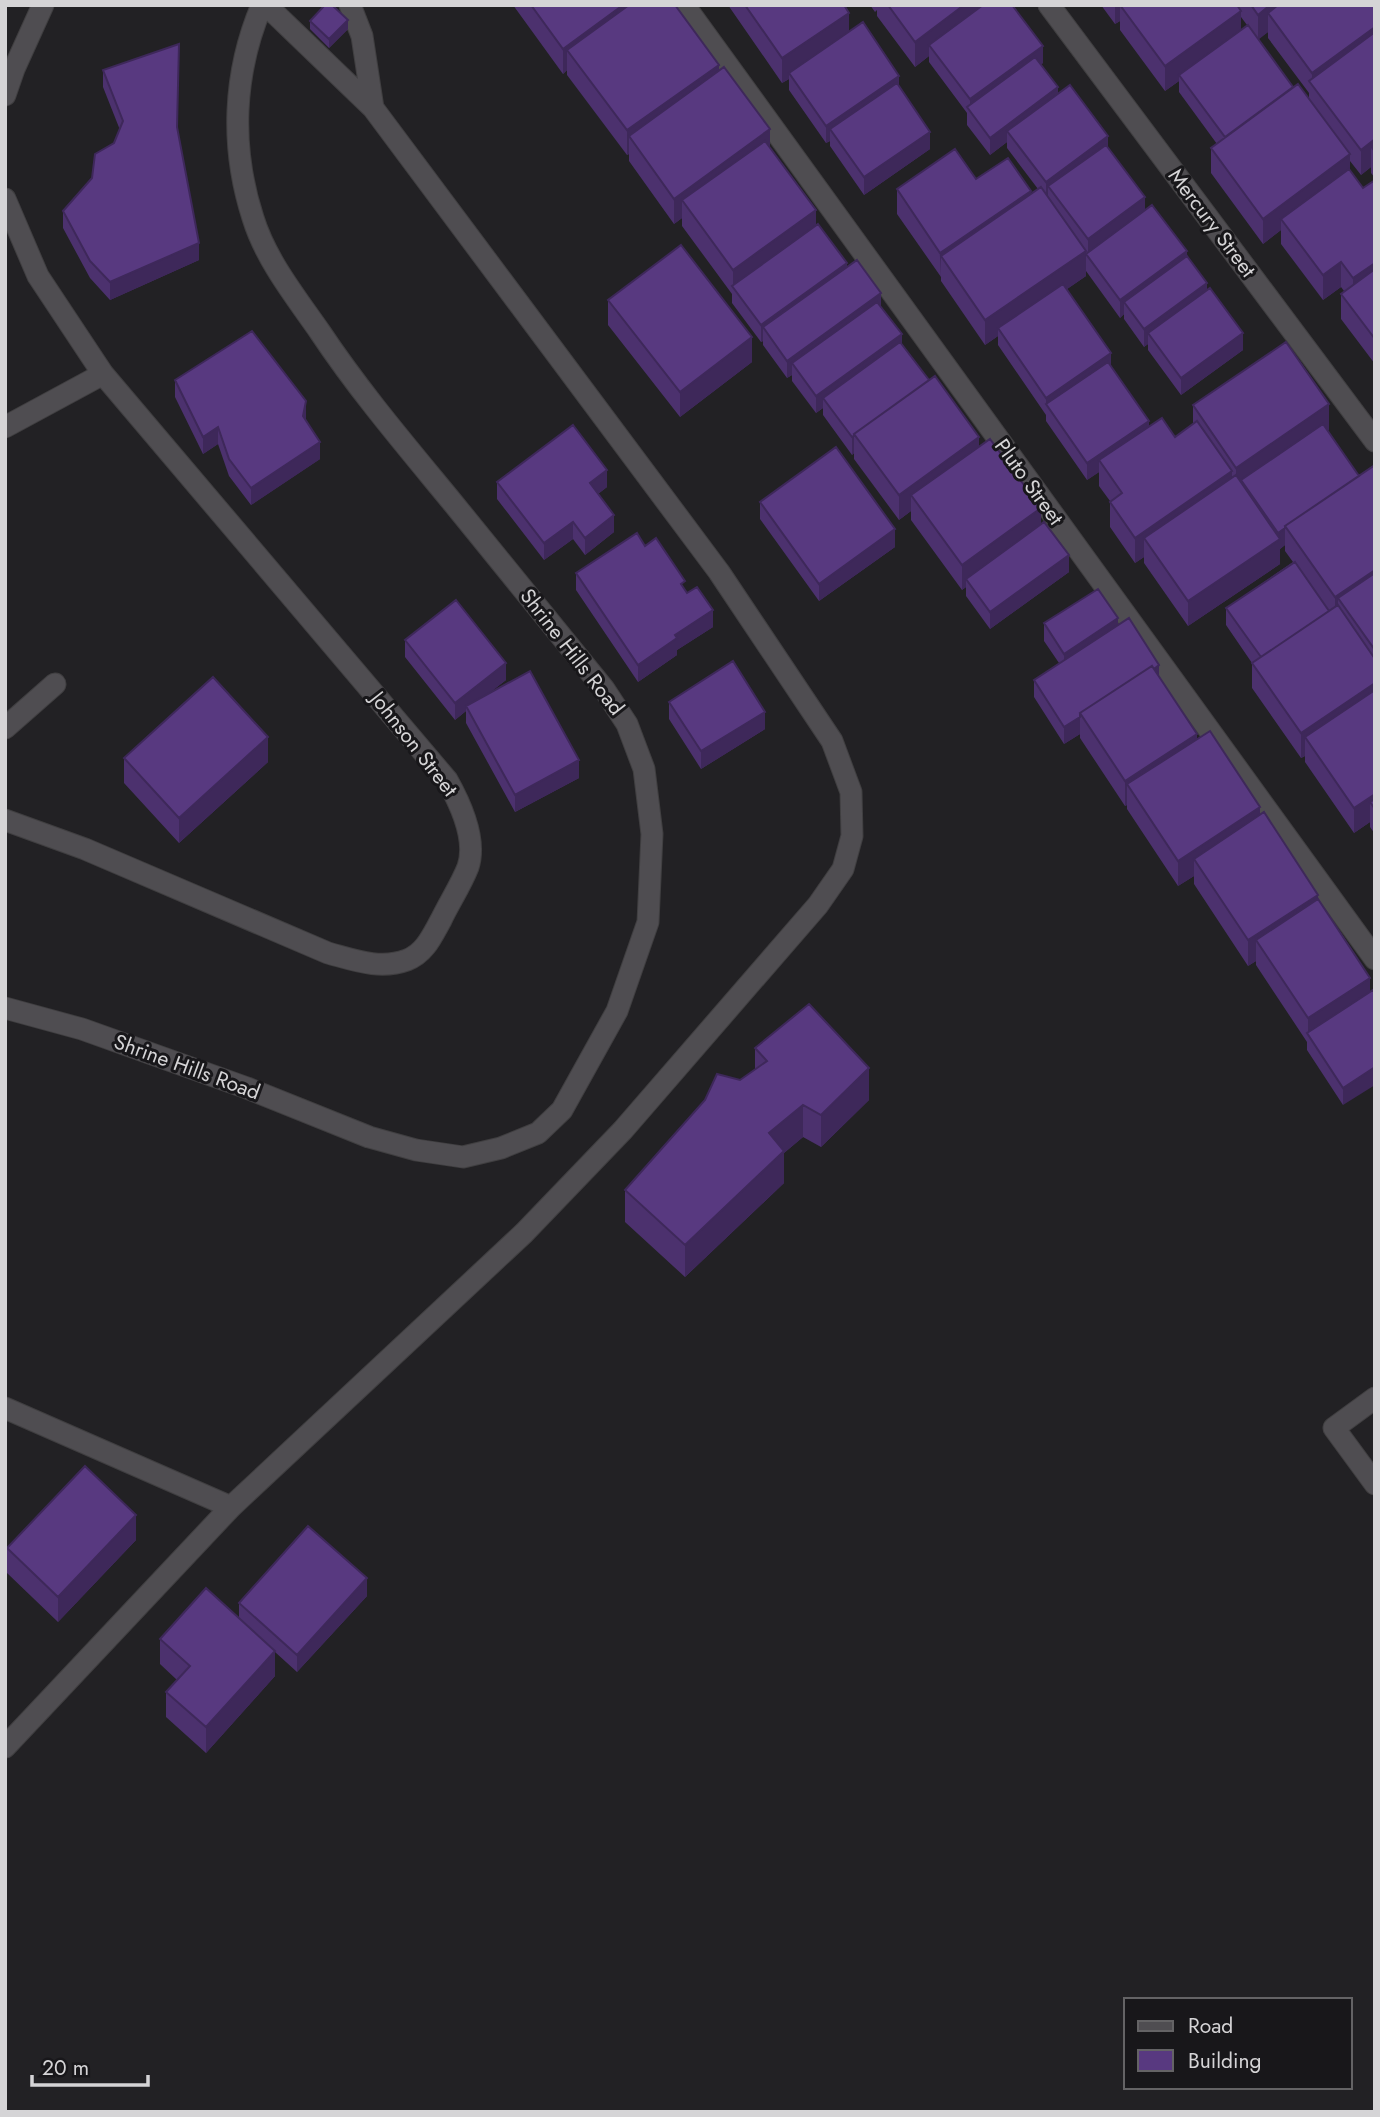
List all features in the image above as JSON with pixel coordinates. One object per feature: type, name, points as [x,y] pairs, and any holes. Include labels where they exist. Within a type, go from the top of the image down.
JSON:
[{"type":"street","points":[[5,94],[43,5]]},
{"type":"street","points":[[5,1746],[231,1507],[524,1233],[623,1130],[818,905],[843,869],[852,836],[851,792],[832,741],[719,572],[373,108],[264,5]]},
{"type":"street","name":"Shrine Hills Road","points":[[5,1008],[82,1029],[247,1088],[369,1137],[416,1150],[463,1157],[501,1148],[538,1133],[562,1110],[617,1011],[649,922],[652,834],[644,769],[627,724],[604,689],[355,384],[273,264],[254,221],[244,189],[236,127],[244,60],[252,30],[264,5]]},
{"type":"street","points":[[351,5],[362,36],[373,108]]},
{"type":"street","name":"Pluto Street","points":[[684,5],[1375,960]]},
{"type":"street","name":"Mercury Street","points":[[1049,5],[1375,441]]},
{"type":"street","name":"Johnson Street","points":[[5,199],[38,276],[103,374],[447,780],[462,807],[467,823],[468,865],[428,944],[410,959],[389,965],[369,964],[328,953],[85,849],[5,820]]},
{"type":"street","points":[[5,427],[103,374]]},
{"type":"street","points":[[5,728],[55,684]]},
{"type":"street","points":[[1375,1398],[1334,1428],[1375,1484]]},
{"type":"street","points":[[5,1408],[231,1507]]},
{"type":"building","points":[[325,5],[332,5],[348,20],[329,39],[310,21]]},
{"type":"building","points":[[531,5],[623,5],[563,49]]},
{"type":"building","points":[[629,5],[675,5],[719,65],[627,130],[567,50]]},
{"type":"building","points":[[745,5],[844,5],[849,13],[782,58]]},
{"type":"building","points":[[888,5],[964,5],[915,42]]},
{"type":"building","points":[[983,5],[1012,5],[1043,46],[970,99],[929,45]]},
{"type":"building","points":[[1120,5],[1237,5],[1241,11],[1165,66]]},
{"type":"building","points":[[1251,5],[1270,5],[1258,15]]},
{"type":"building","points":[[1278,5],[1375,5],[1375,27],[1312,73],[1268,13]]},
{"type":"building","points":[[863,22],[899,76],[826,126],[789,73]]},
{"type":"building","points":[[1248,25],[1293,87],[1225,137],[1179,75]]},
{"type":"building","points":[[1375,32],[1375,139],[1361,150],[1309,81]]},
{"type":"building","points":[[179,44],[177,127],[199,243],[110,282],[90,261],[63,211],[92,178],[95,154],[114,143],[123,121],[103,70]]},
{"type":"building","points":[[1035,57],[1058,87],[990,138],[967,107]]},
{"type":"building","points":[[724,67],[770,129],[674,199],[629,136]]},
{"type":"building","points":[[897,83],[930,132],[864,177],[830,129]]},
{"type":"building","points":[[1298,84],[1350,154],[1263,219],[1211,148]]},
{"type":"building","points":[[1070,85],[1108,136],[1046,182],[1007,131]]},
{"type":"building","points":[[765,141],[816,210],[733,270],[682,200]]},
{"type":"building","points":[[1106,145],[1145,197],[1088,239],[1048,186]]},
{"type":"building","points":[[955,149],[976,179],[1008,158],[1031,191],[940,253],[897,189]]},
{"type":"building","points":[[1349,169],[1363,188],[1375,180],[1375,263],[1353,278],[1341,262],[1323,275],[1281,219]]},
{"type":"building","points":[[1041,187],[1086,251],[985,320],[941,256]]},
{"type":"building","points":[[1152,205],[1187,251],[1120,300],[1086,254]]},
{"type":"building","points":[[818,224],[847,263],[761,325],[732,286]]},
{"type":"building","points":[[681,245],[752,337],[680,392],[608,300]]},
{"type":"building","points":[[1187,256],[1207,283],[1144,329],[1124,302]]},
{"type":"building","points":[[857,260],[881,293],[787,361],[763,327]]},
{"type":"building","points":[[1375,269],[1375,339],[1341,294]]},
{"type":"building","points":[[1063,284],[1111,353],[1046,398],[998,328]]},
{"type":"building","points":[[1210,288],[1243,333],[1181,378],[1148,333]]},
{"type":"building","points":[[877,302],[902,334],[816,396],[792,363]]},
{"type":"building","points":[[252,331],[306,401],[303,416],[320,442],[251,488],[229,459],[218,427],[203,437],[175,380]]},
{"type":"building","points":[[900,342],[929,380],[852,437],[823,398]]},
{"type":"building","points":[[1286,342],[1329,404],[1236,468],[1193,405]]},
{"type":"building","points":[[1108,362],[1149,421],[1087,463],[1046,404]]},
{"type":"building","points":[[935,376],[979,437],[899,495],[854,434]]},
{"type":"building","points":[[1162,418],[1175,437],[1197,421],[1232,471],[1135,538],[1110,502],[1122,493],[1099,460]]},
{"type":"building","points":[[1323,424],[1359,476],[1278,533],[1241,480]]},
{"type":"building","points":[[573,425],[607,470],[590,483],[614,515],[585,538],[573,522],[544,543],[497,482]]},
{"type":"building","points":[[990,439],[1041,508],[962,565],[911,495]]},
{"type":"building","points":[[836,447],[895,529],[819,584],[760,502]]},
{"type":"building","points":[[1375,465],[1375,570],[1335,597],[1285,526]]},
{"type":"building","points":[[1236,475],[1280,539],[1188,601],[1144,538]]},
{"type":"building","points":[[1044,522],[1069,555],[990,612],[966,579]]},
{"type":"building","points":[[637,533],[645,546],[656,538],[685,581],[681,584],[687,593],[697,587],[713,610],[675,635],[677,638],[638,665],[576,573]]},
{"type":"building","points":[[1295,562],[1329,611],[1261,657],[1226,608]]},
{"type":"building","points":[[1375,573],[1375,650],[1338,598]]},
{"type":"building","points":[[1098,589],[1118,618],[1064,654],[1044,623]]},
{"type":"building","points":[[456,600],[506,663],[455,703],[405,640]]},
{"type":"building","points":[[1338,605],[1375,659],[1375,683],[1301,733],[1252,663]]},
{"type":"building","points":[[1129,618],[1159,665],[1154,669],[1152,666],[1080,713],[1080,717],[1064,727],[1034,680]]},
{"type":"building","points":[[733,661],[765,712],[701,751],[669,702]]},
{"type":"building","points":[[1152,666],[1197,734],[1125,781],[1080,713]]},
{"type":"building","points":[[530,671],[579,760],[515,795],[466,706]]},
{"type":"building","points":[[213,677],[268,737],[179,818],[124,758]]},
{"type":"building","points":[[1375,690],[1375,794],[1354,808],[1305,737]]},
{"type":"building","points":[[1210,731],[1260,807],[1178,861],[1127,784]]},
{"type":"building","points":[[1264,812],[1318,895],[1248,940],[1194,859]]},
{"type":"building","points":[[1318,899],[1370,978],[1308,1018],[1256,940]]},
{"type":"building","points":[[1373,990],[1375,1067],[1343,1088],[1307,1033]]},
{"type":"building","points":[[809,1004],[869,1068],[821,1115],[803,1105],[769,1133],[784,1151],[685,1245],[625,1190],[705,1100],[717,1074],[740,1080],[767,1061],[755,1048]]},
{"type":"building","points":[[85,1466],[136,1515],[58,1597],[7,1548]]},
{"type":"building","points":[[308,1526],[367,1578],[297,1655],[239,1603]]},
{"type":"building","points":[[206,1588],[275,1651],[206,1727],[166,1692],[190,1666],[160,1639]]}]
